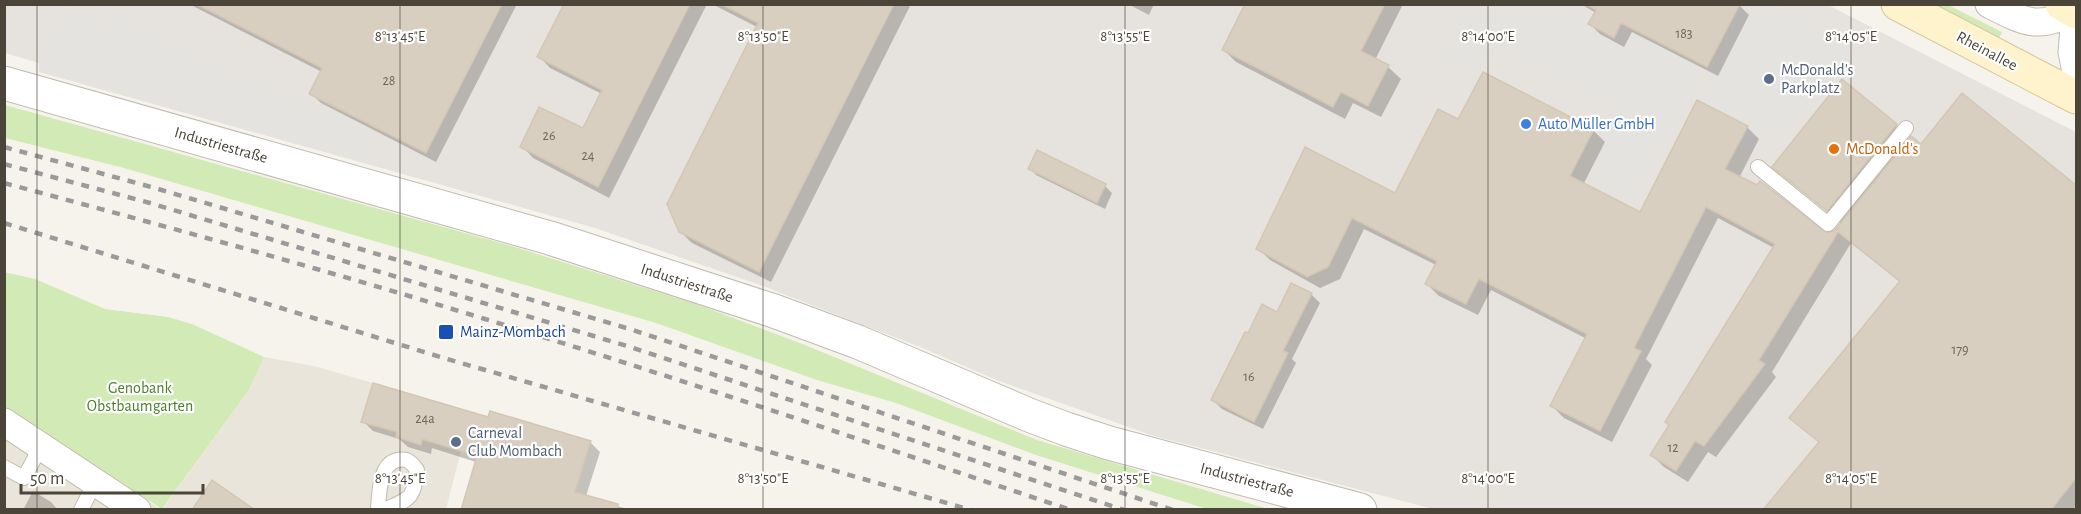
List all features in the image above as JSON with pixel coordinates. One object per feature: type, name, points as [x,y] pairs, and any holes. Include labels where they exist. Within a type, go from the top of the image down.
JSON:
[{"type":"main road","name":"Rheinallee","points":[[1898,4],[2076,97]]},
{"type":"street","points":[[1989,4],[2025,21],[2048,22],[2073,9],[2072,52],[2076,72]]},
{"type":"street","name":"Industriestraße","points":[[4,83],[550,238],[858,342],[1029,415],[1087,436],[1360,510]]},
{"type":"street","points":[[4,422],[137,510]]},
{"type":"lane","points":[[1758,167],[1828,224],[1906,128]]},
{"type":"lane","points":[[4,467],[24,478],[41,446]]},
{"type":"lane","points":[[378,510],[379,483],[388,465],[394,460],[403,459],[411,462],[417,470],[414,490],[408,500],[384,510]]},
{"type":"lane","points":[[81,510],[95,482]]},
{"type":"shaded area","points":[[4,5],[1828,5],[2076,132],[2076,509],[1433,509],[1151,435],[999,381],[920,347],[760,285],[595,228],[39,72],[39,63],[5,53]]},
{"type":"shaded area","points":[[61,5],[107,25],[114,11],[300,102],[361,122],[373,131],[365,162],[39,69]]},
{"type":"shaded area","points":[[1469,5],[1580,5],[1589,9],[1581,25],[1616,42],[1623,27],[1702,68],[1633,203],[1585,178],[1618,113],[1490,48],[1474,79],[1440,62]]},
{"type":"shaded area","name":"McDonald's Parkplatz","points":[[1740,5],[1775,5],[1855,46],[1785,133],[1775,125],[1757,154],[1738,144],[1697,100],[1735,36],[1727,30]]},
{"type":"shaded area","points":[[264,357],[314,366],[373,383],[362,422],[397,432],[396,437],[402,439],[420,444],[422,439],[461,451],[446,509],[162,510],[249,390]]},
{"type":"shaded area","points":[[4,408],[100,470],[160,509],[5,509]]},
{"type":"green space","points":[[1926,5],[1948,5],[2002,32],[1998,41]]},
{"type":"green space","points":[[5,105],[515,247],[696,304],[805,345],[1037,440],[1268,509],[1207,509],[1039,456],[896,403],[817,380],[656,323],[124,168],[5,138]]},
{"type":"green space","name":"Genobank Obstbaumgarten","points":[[4,272],[35,279],[105,309],[168,317],[192,324],[264,357],[249,390],[162,509],[5,408]]},
{"type":"building","points":[[196,4],[502,4],[426,153],[309,94],[322,68]]},
{"type":"building","points":[[564,4],[690,4],[598,187],[520,147],[539,107],[583,128],[602,90],[537,57]]},
{"type":"building","points":[[721,4],[894,4],[759,272],[679,232],[667,204],[758,23]]},
{"type":"building","points":[[1245,4],[1385,4],[1361,51],[1389,65],[1368,106],[1341,92],[1333,107],[1222,50]]},
{"type":"building","points":[[1586,4],[1740,4],[1707,67],[1621,23],[1614,38],[1588,24],[1596,10]]},
{"type":"building","points":[[1483,72],[1594,129],[1570,176],[1640,212],[1697,100],[1748,126],[1725,169],[1757,185],[1760,181],[1827,233],[1835,230],[1911,136],[1921,144],[1962,93],[2076,185],[2076,478],[2051,510],[1763,510],[1819,442],[1789,418],[1900,281],[1838,232],[1759,360],[1765,364],[1704,446],[1695,441],[1676,471],[1650,455],[1669,425],[1665,422],[1775,244],[1706,207],[1634,348],[1641,351],[1600,431],[1550,406],[1587,334],[1479,279],[1466,304],[1425,284],[1437,261],[1352,218],[1328,267],[1307,277],[1256,249],[1305,147],[1395,193],[1438,109],[1458,119]]},
{"type":"building","name":"McDonald's","points":[[1842,79],[1897,124],[1827,211],[1772,167]]},
{"type":"building","points":[[1037,150],[1106,184],[1097,203],[1028,169]]},
{"type":"building","points":[[1291,283],[1312,293],[1283,351],[1288,353],[1254,422],[1211,400],[1245,332],[1248,333],[1262,304],[1277,312]]},
{"type":"building","points":[[373,383],[488,417],[490,411],[591,441],[575,492],[618,504],[618,510],[461,510],[477,456],[422,439],[421,445],[396,437],[397,432],[361,422]]},
{"type":"building","points":[[212,480],[255,510],[192,510]]},
{"type":"railway","points":[[4,147],[155,188],[633,330],[1173,510]]},
{"type":"railway","points":[[4,164],[150,203],[627,346],[1124,510]]},
{"type":"railway","points":[[4,183],[245,249],[485,319],[1071,510]]},
{"type":"railway","points":[[4,223],[447,359],[971,510]]},
{"type":"place","name":"McDonald's Parkplatz","points":[[1769,79]]},
{"type":"place","name":"Auto Müller GmbH","points":[[1526,124]]},
{"type":"place","name":"McDonald's","points":[[1834,149]]},
{"type":"place","name":"Mainz-Mombach","points":[[446,332]]},
{"type":"place","name":"Carneval Club Mombach","points":[[456,442]]}]
